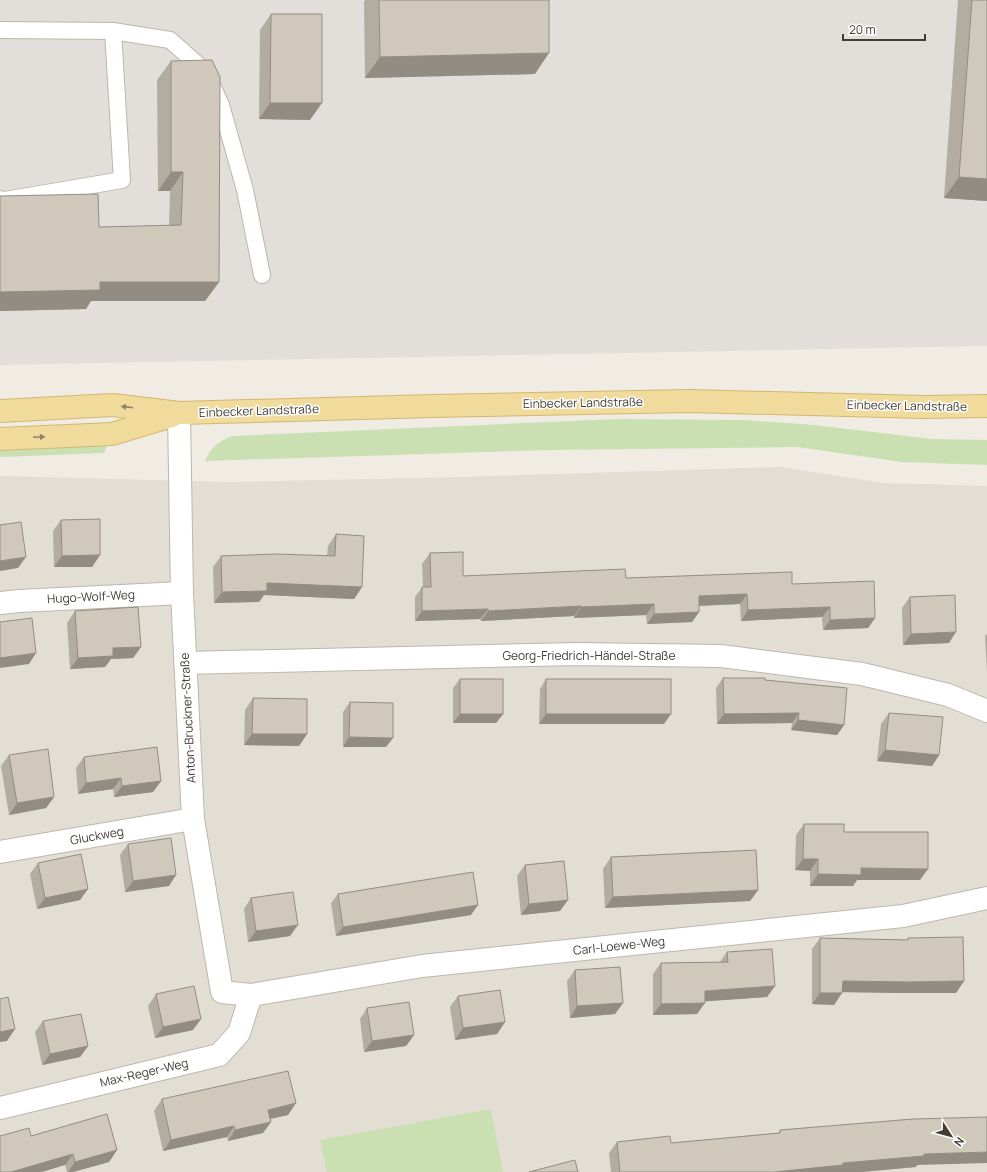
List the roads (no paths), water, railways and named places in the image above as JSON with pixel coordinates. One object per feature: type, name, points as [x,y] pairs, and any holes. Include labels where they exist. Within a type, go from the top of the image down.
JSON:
[{"type":"main road","name":"Einbecker Landstraße","points":[[0,411],[113,405],[179,413],[690,401],[923,407],[987,406]]},
{"type":"main road","name":"Einbecker Landstraße","points":[[0,439],[112,434],[179,413]]},
{"type":"street","name":"Anton-Bruckner-Straße","points":[[179,413],[182,593],[194,819],[222,992],[251,995]]},
{"type":"street","name":"Hugo-Wolf-Weg","points":[[0,603],[182,593]]},
{"type":"street","name":"Georg-Friedrich-Händel-Straße","points":[[185,663],[576,654],[721,656],[862,674],[948,695],[987,711]]},
{"type":"street","name":"Gluckweg","points":[[0,852],[194,819]]},
{"type":"street","name":"Carl-Loewe-Weg","points":[[251,995],[422,966],[903,916],[987,898]]},
{"type":"street","name":"Max-Reger-Weg","points":[[0,1108],[219,1055],[239,1033],[251,995]]},
{"type":"lane","points":[[0,30],[113,31],[170,40],[206,72],[221,105],[245,190],[262,274]]},
{"type":"lane","points":[[0,199],[5,200],[122,180],[113,31]]}]
